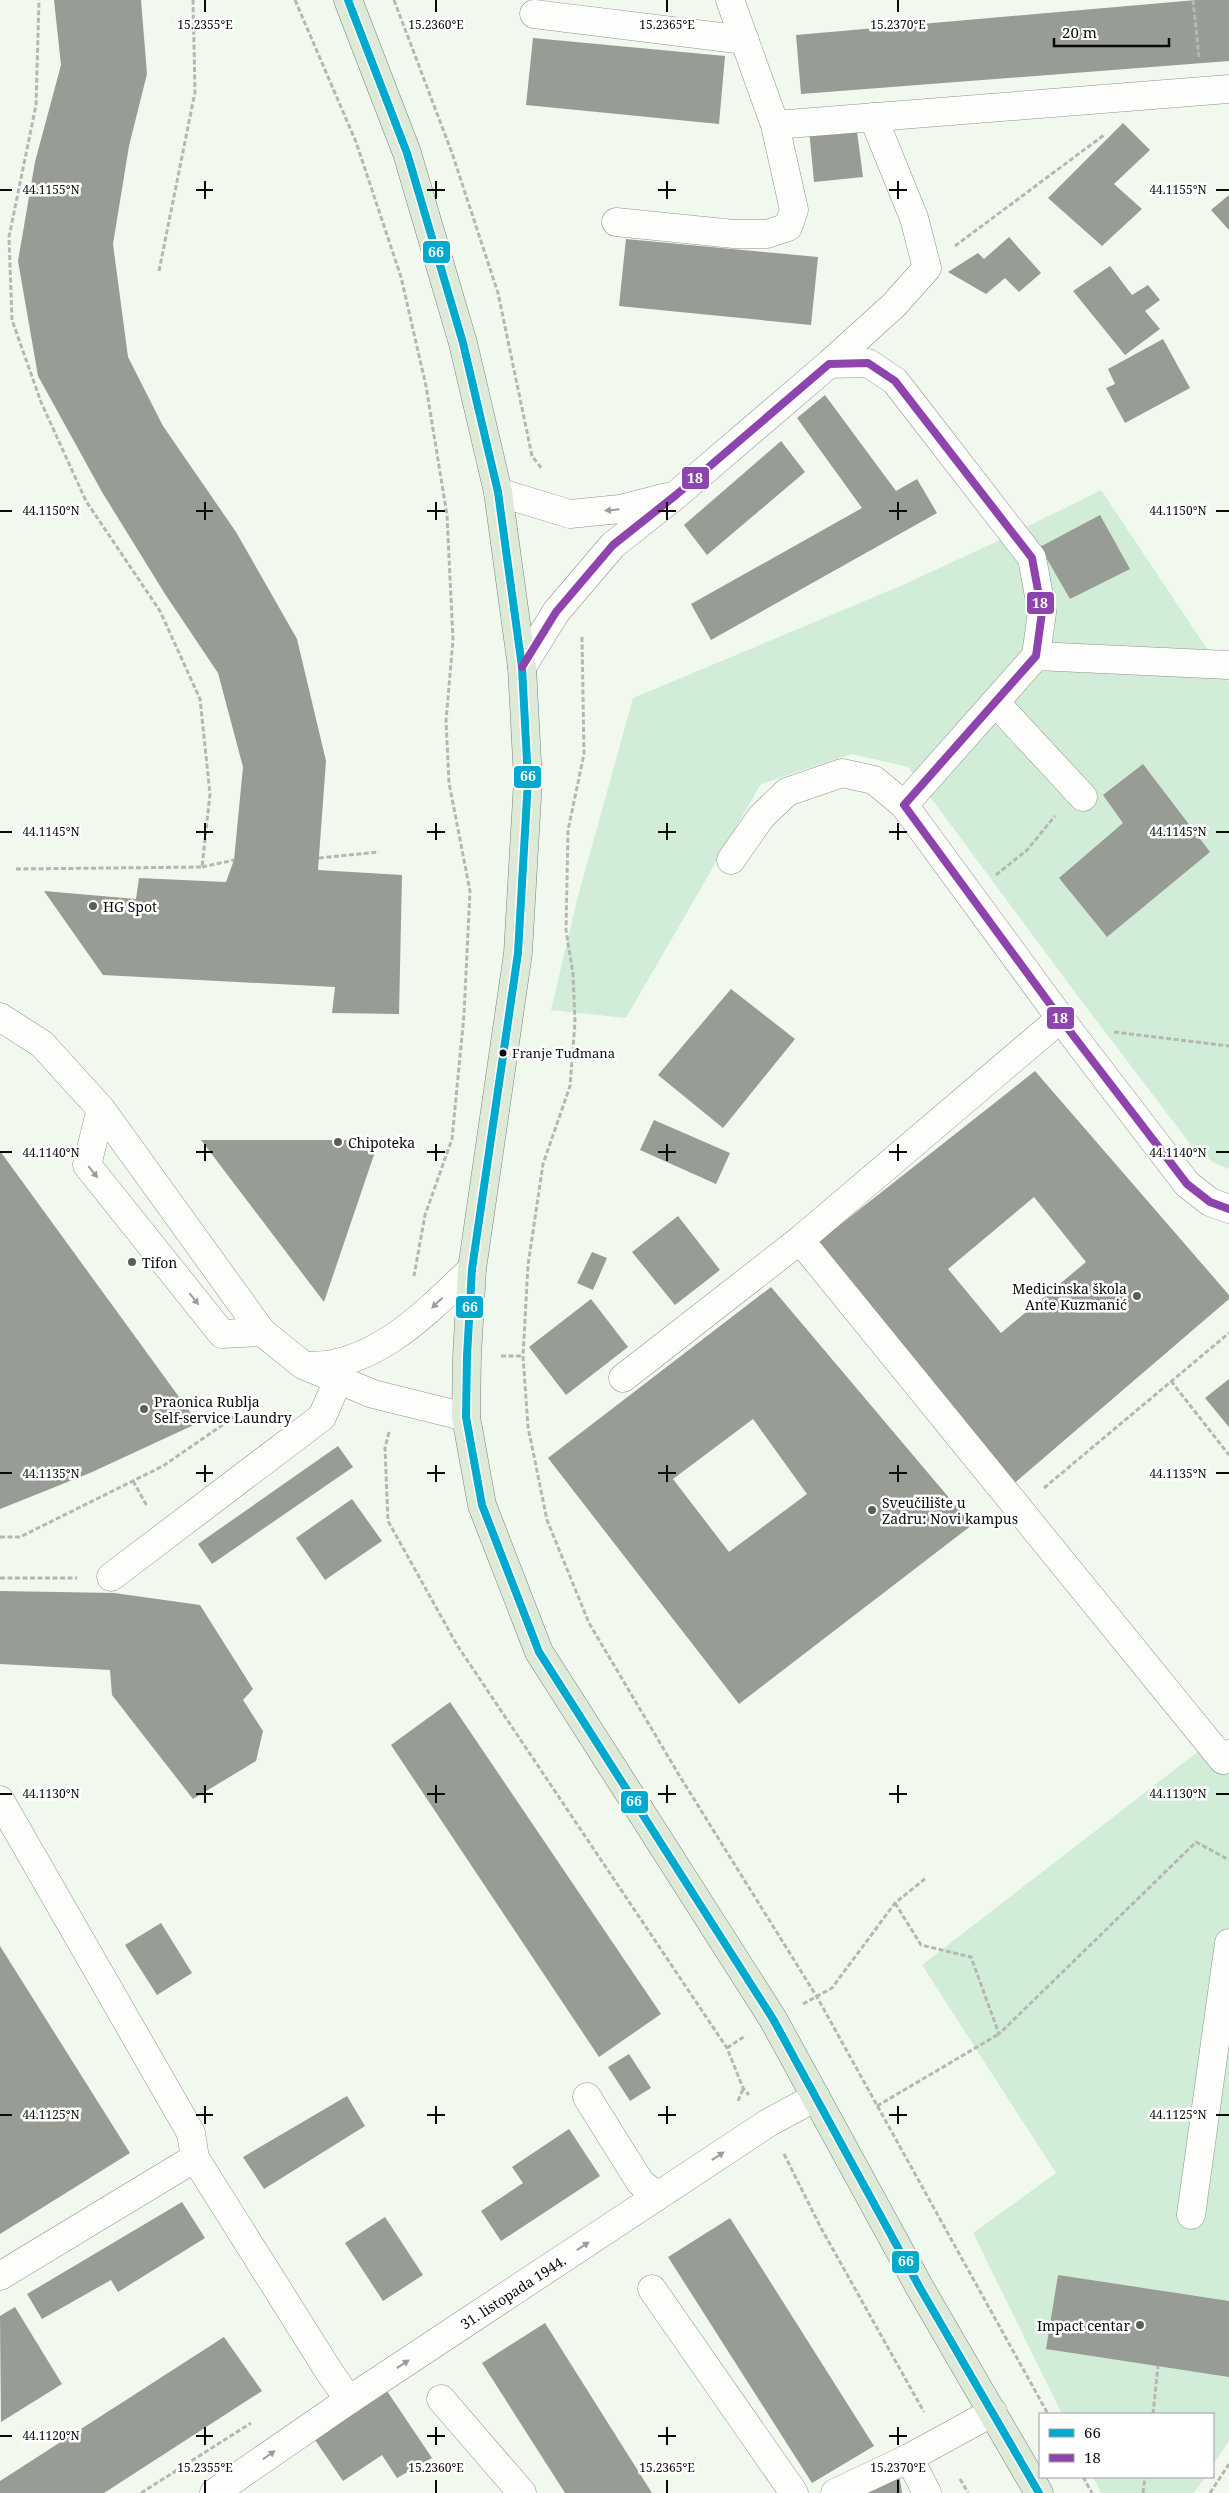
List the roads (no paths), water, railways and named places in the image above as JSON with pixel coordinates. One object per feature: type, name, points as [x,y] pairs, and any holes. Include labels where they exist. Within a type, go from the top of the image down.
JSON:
[{"type":"main road","points":[[348,0],[407,153],[463,343],[498,492],[522,667],[528,780],[518,953],[472,1269],[466,1417],[482,1505],[539,1652],[773,2019],[920,2288],[1038,2493]]},
{"type":"street","points":[[616,222],[734,234],[767,234],[788,227],[794,210],[775,125],[730,0]]},
{"type":"street","points":[[534,14],[745,40]]},
{"type":"street","points":[[775,125],[1229,89]]},
{"type":"street","points":[[522,667],[556,612],[613,545],[676,495],[829,364],[894,305],[927,268],[914,218],[873,117]]},
{"type":"street","points":[[829,364],[868,362],[895,381],[1032,558],[1042,612],[1036,656],[904,805]]},
{"type":"street","points":[[498,492],[570,514],[620,509],[676,495]]},
{"type":"street","points":[[1036,656],[1229,665]]},
{"type":"street","points":[[996,703],[1083,797]]},
{"type":"street","points":[[731,860],[761,817],[787,792],[842,773],[874,780],[904,805],[1067,1026],[1187,1184],[1219,1206],[1229,1223]]},
{"type":"street","points":[[0,1017],[42,1044],[101,1109],[262,1332],[303,1366],[373,1394],[466,1417]]},
{"type":"street","points":[[624,1378],[1067,1026]]},
{"type":"street","points":[[101,1109],[87,1165],[222,1334],[262,1332]]},
{"type":"street","points":[[800,1240],[1227,1761]]},
{"type":"street","points":[[303,1366],[324,1366],[360,1355],[417,1322],[472,1269]]},
{"type":"street","points":[[111,1577],[322,1417],[338,1380]]},
{"type":"street","points":[[0,1800],[191,2133],[195,2158],[330,2373],[349,2400]]},
{"type":"street","points":[[1191,2215],[1229,1943]]},
{"type":"street","points":[[587,2097],[640,2182],[657,2196]]},
{"type":"street","name":"31. listopada 1944.","points":[[214,2493],[349,2400],[657,2196],[768,2123],[816,2097]]},
{"type":"street","points":[[0,2276],[195,2158]]},
{"type":"street","points":[[652,2290],[794,2493]]},
{"type":"street","points":[[441,2399],[522,2493]]},
{"type":"street","points":[[835,2493],[909,2458],[993,2412]]},
{"type":"street","points":[[909,2458],[927,2493]]},
{"type":"place","name":"HG Spot","points":[[93,906]]},
{"type":"place","name":"Franje Tuđmana","points":[[503,1053]]},
{"type":"place","name":"Chipoteka","points":[[338,1142]]},
{"type":"place","name":"Tifon","points":[[132,1262]]},
{"type":"place","name":"Medicinska škola Ante Kuzmanić","points":[[1137,1296]]},
{"type":"place","name":"Praonica Rublja Self-service Laundry","points":[[144,1409]]},
{"type":"place","name":"Sveučilište u Zadru: Novi kampus","points":[[872,1510]]},
{"type":"place","name":"Impact centar","points":[[1140,2325]]}]
